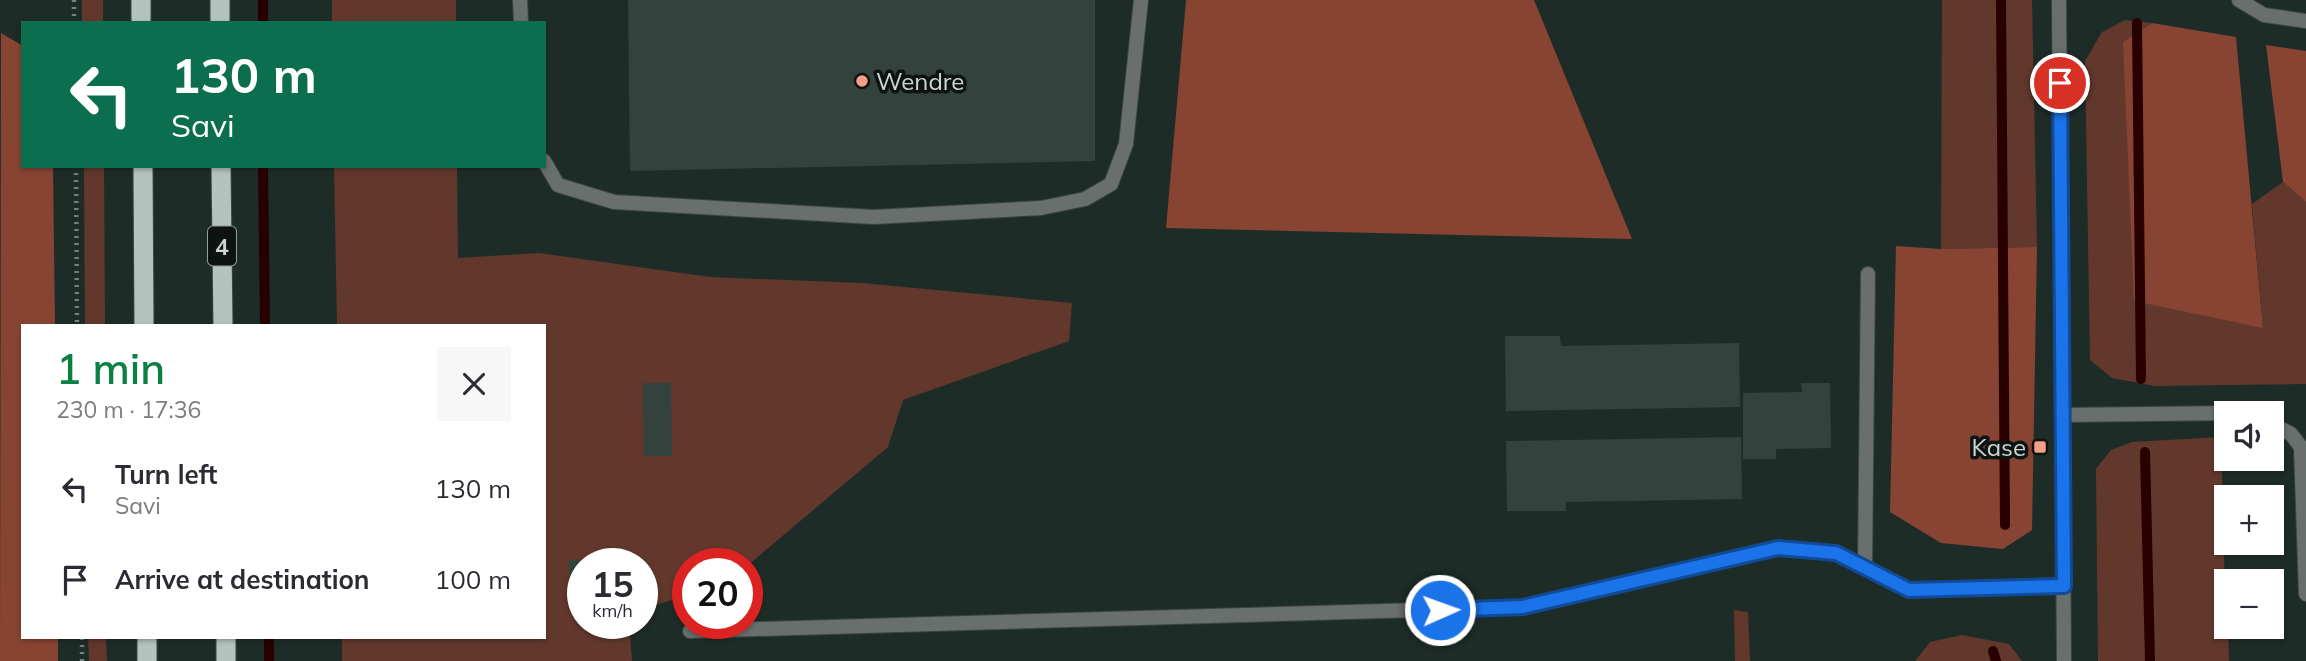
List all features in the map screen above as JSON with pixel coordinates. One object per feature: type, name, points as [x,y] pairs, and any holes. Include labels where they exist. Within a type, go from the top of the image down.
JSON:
[{"type":"highway","points":[[141,0],[141,21]]},
{"type":"highway","points":[[220,0],[220,21]]},
{"type":"highway","points":[[142,168],[144,324]]},
{"type":"highway","name":"4","points":[[221,168],[223,324]]},
{"type":"highway","points":[[147,639],[147,661]]},
{"type":"highway","points":[[226,639],[226,661]]},
{"type":"street","points":[[520,0],[522,21]]},
{"type":"street","points":[[546,164],[558,185],[614,202],[874,217],[1041,208],[1085,199],[1111,184],[1126,144],[1141,0]]},
{"type":"street","points":[[2059,0],[2064,661]]},
{"type":"street","points":[[2239,0],[2264,15],[2306,21]]},
{"type":"street","points":[[1865,567],[1868,274]]},
{"type":"street","points":[[2063,415],[2214,413]]},
{"type":"street","points":[[2284,430],[2291,434],[2301,447],[2306,594]]},
{"type":"street","points":[[763,629],[1523,607],[1778,548],[1836,553],[1909,590],[2064,586]]},
{"type":"path","points":[[74,0],[74,21]]},
{"type":"path","points":[[76,168],[77,324]]},
{"type":"path","points":[[82,639],[82,661]]},
{"type":"shaded area","points":[[82,0],[103,0],[103,21],[82,21]]},
{"type":"shaded area","points":[[332,0],[456,0],[456,21],[332,21]]},
{"type":"shaded area","points":[[1186,0],[1534,0],[1632,239],[1166,228]]},
{"type":"shaded area","points":[[1942,0],[2032,0],[2037,247],[1941,249]]},
{"type":"shaded area","points":[[2125,20],[2152,23],[2123,43],[2263,328],[2252,204],[2283,182],[2306,202],[2306,384],[2155,386],[2112,378],[2090,360],[2085,61],[2102,32]]},
{"type":"shaded area","points":[[2152,23],[2236,37],[2263,328],[2134,301],[2123,42]]},
{"type":"shaded area","points":[[1,33],[21,45],[21,168],[53,168],[55,324],[21,324],[21,639],[58,639],[58,661],[0,661]]},
{"type":"shaded area","points":[[2266,45],[2306,51],[2306,202],[2283,182]]},
{"type":"shaded area","points":[[84,168],[104,168],[105,324],[85,324]]},
{"type":"shaded area","points":[[334,168],[457,168],[458,258],[539,253],[710,277],[862,283],[1072,303],[1069,341],[903,400],[888,447],[763,552],[763,548],[672,548],[672,600],[658,604],[658,548],[567,548],[567,639],[630,639],[632,661],[342,661],[342,639],[546,639],[546,324],[337,324]]},
{"type":"shaded area","points":[[1896,246],[1941,249],[2037,247],[2032,530],[2003,549],[1941,543],[1890,512]]},
{"type":"shaded area","points":[[2214,437],[2214,471],[2222,471],[2222,485],[2214,485],[2214,555],[2224,555],[2224,569],[2214,569],[2214,639],[2228,639],[2229,661],[2098,661],[2096,469],[2111,450],[2132,442]]},
{"type":"shaded area","points":[[1734,610],[1748,612],[1750,661],[1735,661]]},
{"type":"shaded area","points":[[1962,635],[2009,644],[2022,661],[1915,661],[1930,642]]},
{"type":"shaded area","points":[[88,639],[106,639],[107,661],[89,661]]},
{"type":"building","name":"Wendre","points":[[628,0],[1095,0],[1095,161],[630,171]]},
{"type":"building","points":[[1505,336],[1560,336],[1561,346],[1739,343],[1740,407],[1506,411]]},
{"type":"building","points":[[643,383],[671,383],[672,456],[644,456]]},
{"type":"building","points":[[1801,383],[1830,383],[1831,448],[1776,449],[1776,459],[1743,459],[1743,393],[1802,392]]},
{"type":"building","points":[[1741,437],[1742,499],[1566,502],[1566,511],[1507,511],[1506,441]]},
{"type":"waterway","points":[[263,0],[263,21]]},
{"type":"waterway","points":[[2001,0],[2005,525]]},
{"type":"waterway","points":[[2137,23],[2141,379]]},
{"type":"waterway","points":[[263,168],[265,324]]},
{"type":"waterway","points":[[2145,452],[2150,661]]},
{"type":"waterway","points":[[269,639],[269,661]]},
{"type":"waterway","points":[[1993,651],[1996,661]]},
{"type":"place","name":"Wendre","points":[[862,81]]},
{"type":"place","name":"Kase","points":[[2040,447]]},
{"type":"route","points":[[1440,610],[1523,607],[1778,548],[1836,553],[1909,590],[2064,586],[2060,83]]}]
